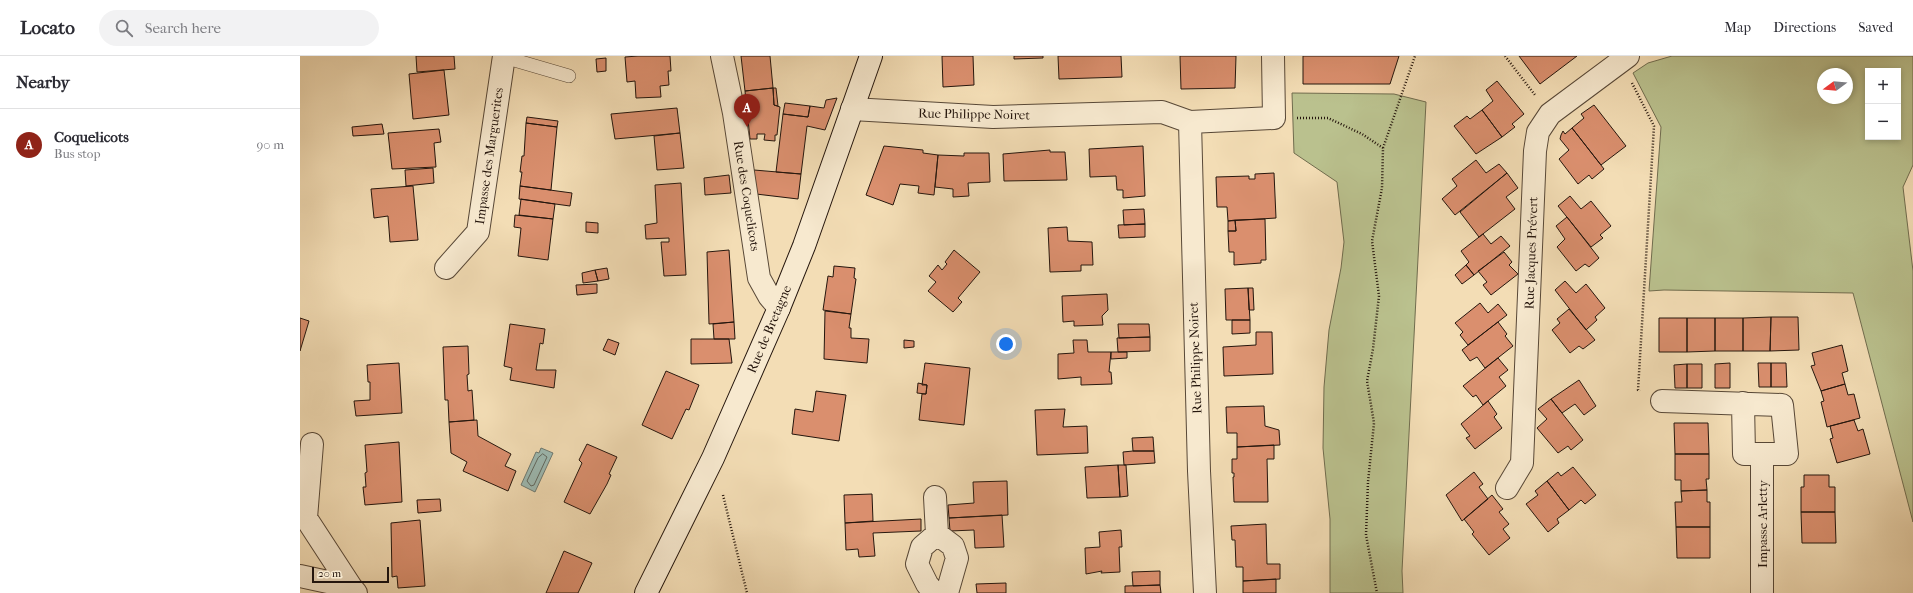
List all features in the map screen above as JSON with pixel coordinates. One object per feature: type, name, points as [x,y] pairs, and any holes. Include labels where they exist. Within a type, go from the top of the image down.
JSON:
[{"type":"street","name":"Rue des Coquelicots","points":[[722,56],[734,113],[759,278],[769,296],[779,308]]},
{"type":"street","name":"Rue de Bretagne","points":[[646,593],[713,458],[779,308],[804,246],[871,56]]},
{"type":"street","points":[[1273,56],[1274,118]]},
{"type":"street","name":"Impasse des Marguerites","points":[[446,268],[478,232],[504,57]]},
{"type":"street","name":"Rue Jacques Prévert","points":[[1507,488],[1522,462],[1535,151],[1538,132],[1550,114],[1625,59]]},
{"type":"street","name":"Rue Philippe Noiret","points":[[852,109],[993,117],[1162,112],[1190,122],[1274,118]]},
{"type":"street","name":"Rue Philippe Noiret","points":[[1190,122],[1199,455],[1205,593]]},
{"type":"street","points":[[1662,401],[1743,403],[1782,405],[1787,454],[1744,454],[1743,403]]},
{"type":"street","points":[[312,444],[303,526],[353,590]]},
{"type":"street","name":"Impasse Arletty","points":[[1762,454],[1762,593]]},
{"type":"street","points":[[934,497],[937,534],[953,546],[957,558],[947,593]]},
{"type":"street","points":[[934,593],[927,584],[917,564],[922,547],[937,534]]},
{"type":"street","points":[[300,576],[353,590]]},
{"type":"lane","points":[[504,57],[569,76]]},
{"type":"path","points":[[1377,593],[1366,535],[1368,482],[1374,424],[1367,381],[1380,296],[1372,241],[1382,188],[1383,148],[1415,56]]},
{"type":"path","points":[[1505,56],[1550,114]]},
{"type":"path","points":[[1625,59],[1654,126],[1638,390],[1662,401]]},
{"type":"path","points":[[1274,118],[1328,118],[1362,134],[1383,148]]},
{"type":"path","points":[[713,458],[748,593]]},
{"type":"green space","points":[[1672,56],[1913,56],[1913,165],[1903,187],[1913,271],[1913,522],[1853,293],[1649,291],[1661,127],[1633,73],[1648,63]]},
{"type":"green space","points":[[1292,93],[1394,94],[1426,102],[1402,571],[1403,593],[1330,593],[1330,519],[1323,448],[1324,387],[1329,330],[1341,268],[1344,242],[1337,182],[1294,153]]},
{"type":"water","points":[[541,448],[553,453],[535,492],[521,485],[536,452],[539,453]]},
{"type":"building","points":[[416,56],[454,56],[455,69],[417,72]]},
{"type":"building","points":[[670,56],[671,71],[668,71],[669,85],[660,86],[661,97],[636,98],[635,81],[627,82],[625,57]]},
{"type":"building","points":[[741,56],[770,56],[773,88],[745,91]]},
{"type":"building","points":[[942,56],[973,56],[974,85],[943,87]]},
{"type":"building","points":[[1014,56],[1043,56],[1043,58],[1014,59]]},
{"type":"building","points":[[1058,56],[1121,56],[1122,77],[1059,79]]},
{"type":"building","points":[[1180,56],[1236,56],[1235,88],[1181,89]]},
{"type":"building","points":[[1303,56],[1399,56],[1390,84],[1303,84]]},
{"type":"building","points":[[1519,56],[1577,56],[1540,84]]},
{"type":"building","points":[[606,58],[606,71],[597,72],[596,59]]},
{"type":"building","points":[[444,70],[449,115],[413,119],[409,74]]},
{"type":"building","points":[[1497,81],[1524,114],[1512,124],[1515,127],[1502,137],[1482,110],[1493,101],[1486,90]]},
{"type":"building","points":[[773,88],[776,88],[778,106],[774,105]]},
{"type":"building","points":[[773,88],[774,105],[780,107],[775,141],[764,140],[765,134],[757,134],[757,139],[750,139],[745,91]]},
{"type":"building","points":[[837,98],[825,130],[807,126],[801,174],[776,172],[783,114],[808,117],[810,106],[824,108],[826,100]]},
{"type":"building","points":[[785,103],[810,106],[808,117],[783,114]]},
{"type":"building","points":[[1594,105],[1626,146],[1601,165],[1572,128],[1584,118],[1581,114]]},
{"type":"building","points":[[677,108],[680,133],[615,139],[611,114]]},
{"type":"building","points":[[1482,110],[1502,137],[1476,154],[1454,126],[1467,116],[1470,119]]},
{"type":"building","points":[[527,117],[558,121],[557,127],[526,123]]},
{"type":"building","points":[[526,123],[557,127],[551,190],[520,186],[522,172],[520,172],[522,156],[524,156]]},
{"type":"building","points":[[382,124],[384,134],[353,136],[352,127]]},
{"type":"building","points":[[1572,128],[1604,169],[1592,179],[1589,175],[1578,184],[1559,159],[1569,150],[1560,139],[1561,135],[1563,131],[1565,134]]},
{"type":"building","points":[[439,129],[441,142],[434,143],[436,167],[392,169],[388,133]]},
{"type":"building","points":[[680,133],[684,168],[657,170],[654,136]]},
{"type":"building","points":[[884,146],[923,150],[923,153],[938,155],[934,195],[918,193],[919,186],[900,184],[893,205],[866,195]]},
{"type":"building","points":[[1143,146],[1145,196],[1123,198],[1123,190],[1117,190],[1116,176],[1090,177],[1089,149]]},
{"type":"building","points":[[1050,150],[1050,152],[1065,152],[1067,180],[1004,181],[1003,154]]},
{"type":"building","points":[[964,153],[989,153],[990,182],[968,183],[969,196],[953,197],[953,189],[935,187],[938,155],[964,156]]},
{"type":"building","points":[[1476,160],[1486,173],[1499,164],[1507,173],[1455,215],[1442,199],[1457,186],[1452,179]]},
{"type":"building","points":[[433,168],[434,183],[406,186],[405,170]]},
{"type":"building","points":[[754,170],[801,174],[798,199],[756,194]]},
{"type":"building","points":[[1274,173],[1276,218],[1228,221],[1227,207],[1217,207],[1216,177],[1249,176],[1249,179],[1255,179],[1255,174]]},
{"type":"building","points":[[1507,173],[1518,188],[1506,197],[1515,209],[1479,237],[1460,212]]},
{"type":"building","points":[[729,175],[731,193],[705,195],[704,178]]},
{"type":"building","points":[[681,183],[686,275],[664,276],[661,242],[669,242],[669,238],[646,239],[645,225],[657,223],[655,185]]},
{"type":"building","points":[[413,186],[418,240],[390,242],[388,216],[374,218],[371,189]]},
{"type":"building","points":[[520,186],[572,193],[570,206],[519,199]]},
{"type":"building","points":[[1570,196],[1581,209],[1591,201],[1611,226],[1600,235],[1603,238],[1591,247],[1558,206]]},
{"type":"building","points":[[521,199],[555,204],[553,219],[519,215]]},
{"type":"building","points":[[1144,209],[1145,224],[1124,225],[1123,210]]},
{"type":"building","points":[[515,215],[553,219],[548,260],[518,256],[521,228],[514,227]]},
{"type":"building","points":[[1567,217],[1599,258],[1589,267],[1585,264],[1576,271],[1557,247],[1565,239],[1556,226]]},
{"type":"building","points":[[1265,219],[1266,260],[1261,260],[1261,263],[1234,265],[1234,252],[1229,252],[1228,231],[1236,231],[1235,220]]},
{"type":"building","points":[[1235,220],[1236,231],[1228,231],[1228,221]]},
{"type":"building","points":[[586,222],[598,223],[598,233],[586,232]]},
{"type":"building","points":[[1145,224],[1145,237],[1119,238],[1118,225]]},
{"type":"building","points":[[1067,227],[1068,241],[1092,242],[1093,265],[1081,265],[1081,271],[1050,272],[1048,228]]},
{"type":"building","points":[[1483,234],[1491,244],[1501,236],[1510,246],[1474,275],[1466,265],[1469,262],[1461,251]]},
{"type":"building","points":[[729,250],[734,322],[709,324],[707,252]]},
{"type":"building","points":[[954,250],[980,272],[958,298],[962,302],[953,312],[928,291],[936,282],[929,276],[938,265],[942,270],[947,264],[945,262]]},
{"type":"building","points":[[1504,252],[1512,262],[1509,265],[1518,274],[1491,295],[1483,285],[1487,282],[1478,271]]},
{"type":"building","points":[[1466,265],[1474,275],[1462,284],[1455,275]]},
{"type":"building","points":[[834,266],[855,268],[854,278],[856,279],[851,314],[823,310],[828,276],[833,277]]},
{"type":"building","points":[[607,268],[609,279],[598,281],[595,270]]},
{"type":"building","points":[[595,270],[598,281],[583,283],[582,273]]},
{"type":"building","points":[[1565,281],[1576,293],[1586,284],[1605,308],[1595,317],[1597,320],[1586,330],[1555,290]]},
{"type":"building","points":[[597,284],[597,293],[577,295],[576,285]]},
{"type":"building","points":[[1248,288],[1253,288],[1254,310],[1249,310]]},
{"type":"building","points":[[1248,288],[1250,320],[1226,320],[1225,289]]},
{"type":"building","points":[[1107,294],[1108,310],[1102,316],[1103,325],[1074,326],[1074,321],[1063,322],[1062,296]]},
{"type":"building","points":[[1480,303],[1488,313],[1498,304],[1507,315],[1468,345],[1460,335],[1463,332],[1455,323]]},
{"type":"building","points":[[1569,309],[1595,340],[1583,349],[1579,346],[1570,353],[1552,330],[1560,323],[1557,319]]},
{"type":"building","points":[[825,311],[851,314],[849,328],[851,328],[851,338],[869,339],[867,363],[824,359]]},
{"type":"building","points":[[1771,317],[1770,351],[1743,351],[1743,318]]},
{"type":"building","points":[[1771,317],[1798,317],[1799,350],[1770,351]]},
{"type":"building","points":[[300,318],[309,321],[300,351]]},
{"type":"building","points":[[1659,318],[1687,318],[1687,352],[1659,352]]},
{"type":"building","points":[[1687,318],[1715,318],[1715,351],[1687,352]]},
{"type":"building","points":[[1715,318],[1743,318],[1743,351],[1715,351]]},
{"type":"building","points":[[1232,320],[1250,320],[1250,333],[1232,334]]},
{"type":"building","points":[[734,322],[735,339],[714,339],[713,324]]},
{"type":"building","points":[[1498,322],[1507,334],[1505,336],[1513,346],[1485,368],[1477,357],[1470,361],[1462,350]]},
{"type":"building","points":[[510,324],[545,329],[543,344],[540,343],[536,370],[556,370],[554,388],[510,380],[512,368],[504,366]]},
{"type":"building","points":[[1118,324],[1149,324],[1150,337],[1119,338]]},
{"type":"building","points":[[1256,332],[1272,332],[1273,374],[1224,376],[1223,347],[1256,345]]},
{"type":"building","points":[[1150,337],[1150,351],[1118,352],[1117,338]]},
{"type":"building","points":[[608,339],[619,343],[615,355],[603,350]]},
{"type":"building","points":[[691,339],[729,339],[732,363],[691,364]]},
{"type":"building","points":[[904,340],[914,341],[914,347],[904,348]]},
{"type":"building","points":[[1073,340],[1087,340],[1088,352],[1111,352],[1109,372],[1111,372],[1112,384],[1081,385],[1081,377],[1058,379],[1058,354],[1074,353]]},
{"type":"building","points":[[1842,345],[1848,371],[1842,373],[1845,384],[1821,391],[1811,366],[1815,365],[1812,353]]},
{"type":"building","points":[[468,346],[468,391],[472,390],[474,420],[449,422],[448,400],[445,400],[443,347]]},
{"type":"building","points":[[1111,352],[1127,352],[1127,358],[1111,359]]},
{"type":"building","points":[[1498,358],[1508,370],[1499,377],[1506,386],[1483,405],[1476,395],[1473,397],[1463,386]]},
{"type":"building","points":[[399,363],[402,413],[356,416],[354,401],[370,400],[370,382],[368,382],[367,365]]},
{"type":"building","points":[[925,363],[970,368],[964,425],[919,420],[922,394],[926,394],[927,385],[922,385]]},
{"type":"building","points":[[1730,363],[1730,388],[1715,388],[1715,364]]},
{"type":"building","points":[[1758,363],[1771,363],[1771,387],[1759,387]]},
{"type":"building","points":[[1771,363],[1786,363],[1787,387],[1771,387]]},
{"type":"building","points":[[1687,364],[1687,388],[1675,388],[1674,365]]},
{"type":"building","points":[[1687,364],[1702,364],[1702,388],[1687,388]]},
{"type":"building","points":[[666,371],[699,385],[689,410],[686,409],[672,439],[642,425]]},
{"type":"building","points":[[1579,380],[1596,406],[1584,415],[1575,404],[1562,413],[1551,399]]},
{"type":"building","points":[[918,383],[927,385],[926,394],[917,393]]},
{"type":"building","points":[[1845,384],[1848,395],[1854,394],[1860,418],[1827,427],[1821,402],[1824,401],[1821,391]]},
{"type":"building","points":[[816,391],[846,395],[839,441],[792,434],[795,409],[813,412]]},
{"type":"building","points":[[1551,399],[1583,440],[1571,450],[1568,446],[1558,453],[1537,428],[1547,419],[1538,409]]},
{"type":"building","points":[[1488,401],[1497,414],[1494,417],[1502,428],[1475,449],[1466,438],[1470,436],[1461,424]]},
{"type":"building","points":[[1264,406],[1265,426],[1279,430],[1280,445],[1237,447],[1237,433],[1227,433],[1226,407]]},
{"type":"building","points":[[1065,409],[1063,427],[1087,426],[1088,453],[1037,455],[1035,410]]},
{"type":"building","points":[[477,420],[478,436],[511,454],[505,466],[516,471],[508,491],[463,471],[467,462],[451,453],[449,422]]},
{"type":"building","points":[[1854,420],[1858,431],[1863,429],[1870,454],[1837,463],[1830,439],[1833,438],[1830,426]]},
{"type":"building","points":[[1674,423],[1708,423],[1709,454],[1675,454]]},
{"type":"building","points":[[1153,437],[1154,451],[1133,451],[1132,438]]},
{"type":"building","points":[[399,442],[402,502],[365,505],[363,487],[366,487],[365,473],[367,472],[365,445]]},
{"type":"building","points":[[587,444],[617,457],[609,474],[611,475],[607,484],[590,514],[564,502],[582,463],[579,460]]},
{"type":"building","points":[[1274,445],[1274,459],[1267,459],[1268,502],[1234,502],[1234,473],[1232,473],[1232,459],[1237,459],[1237,447]]},
{"type":"building","points":[[1154,451],[1155,463],[1124,465],[1123,452]]},
{"type":"building","points":[[1675,454],[1709,454],[1709,479],[1706,479],[1707,490],[1681,491],[1681,480],[1675,480]]},
{"type":"building","points":[[1118,465],[1126,465],[1128,496],[1120,497]]},
{"type":"building","points":[[1118,465],[1120,497],[1087,498],[1085,467]]},
{"type":"building","points":[[1573,467],[1596,495],[1585,504],[1581,500],[1569,510],[1547,481],[1558,472],[1561,476]]},
{"type":"building","points":[[1474,472],[1483,484],[1479,487],[1488,499],[1462,521],[1446,495]]},
{"type":"building","points":[[1804,475],[1829,475],[1829,487],[1835,487],[1835,512],[1801,512],[1801,487],[1804,487]]},
{"type":"building","points":[[1007,481],[1008,515],[949,518],[948,505],[974,503],[973,482]]},
{"type":"building","points":[[1547,481],[1569,510],[1557,519],[1559,523],[1548,532],[1526,504],[1538,495],[1535,491]]},
{"type":"building","points":[[1707,490],[1707,502],[1710,502],[1710,527],[1676,527],[1675,502],[1682,502],[1681,491]]},
{"type":"building","points":[[872,494],[873,521],[845,523],[844,495]]},
{"type":"building","points":[[1492,495],[1503,509],[1499,512],[1509,524],[1503,529],[1510,538],[1489,555],[1472,534],[1474,532],[1464,519]]},
{"type":"building","points":[[440,499],[441,511],[418,513],[417,500]]},
{"type":"building","points":[[1801,512],[1835,512],[1836,543],[1802,543]]},
{"type":"building","points":[[1002,515],[1004,547],[975,548],[974,530],[950,531],[949,518]]},
{"type":"building","points":[[921,519],[921,531],[873,533],[875,556],[859,557],[858,549],[846,550],[845,523]]},
{"type":"building","points":[[420,520],[425,586],[398,588],[397,576],[392,577],[391,523]]},
{"type":"building","points":[[1266,524],[1267,564],[1280,564],[1280,579],[1243,581],[1243,567],[1236,567],[1235,540],[1232,540],[1231,526]]},
{"type":"building","points":[[1676,527],[1710,527],[1710,558],[1677,558]]},
{"type":"building","points":[[1121,530],[1122,547],[1119,547],[1120,572],[1101,573],[1102,571],[1086,574],[1085,548],[1100,547],[1099,532]]},
{"type":"building","points":[[564,551],[592,563],[578,593],[546,593]]},
{"type":"building","points":[[1160,571],[1160,585],[1133,586],[1132,572]]},
{"type":"building","points":[[1276,579],[1276,593],[1243,593],[1243,581]]},
{"type":"building","points":[[1006,583],[1006,593],[977,593],[976,584]]},
{"type":"building","points":[[1160,585],[1161,593],[1125,593],[1125,586]]},
{"type":"place","name":"Coquelicots","points":[[747,127]]}]
